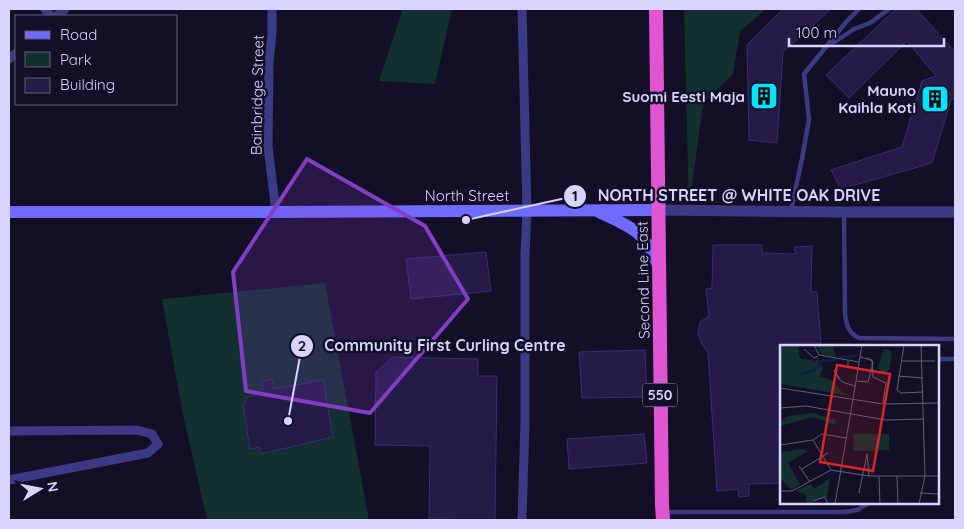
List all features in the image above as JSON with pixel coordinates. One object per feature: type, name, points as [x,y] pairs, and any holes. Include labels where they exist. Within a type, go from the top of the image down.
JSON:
[{"type":"highway","name":"Second Line East","points":[[656,9],[663,516]]},
{"type":"main road","points":[[594,210],[638,232],[652,250],[659,269]]},
{"type":"main road","name":"North Street","points":[[9,212],[659,210]]},
{"type":"street","name":"Bainbridge Street","points":[[272,9],[268,147],[276,212]]},
{"type":"street","points":[[522,9],[527,211],[522,520]]},
{"type":"street","name":"North Street","points":[[659,210],[955,212]]},
{"type":"street","points":[[9,431],[137,430],[152,434],[158,444],[148,453],[9,480]]},
{"type":"lane","points":[[791,212],[809,119],[804,74],[859,9]]},
{"type":"lane","points":[[825,48],[854,30],[870,23],[889,9]]},
{"type":"lane","points":[[844,212],[845,313],[849,332],[859,338],[955,339]]},
{"type":"lane","points":[[939,360],[955,359]]},
{"type":"lane","points":[[663,516],[845,512],[857,510],[867,504]]},
{"type":"highlighted area","points":[[307,159],[425,226],[468,299],[370,413],[246,391],[233,272]]},
{"type":"green space","points":[[403,9],[452,9],[435,84],[379,81]]},
{"type":"green space","points":[[684,9],[766,9],[740,31],[733,74],[703,104],[689,208]]},
{"type":"green space","points":[[325,283],[369,520],[207,520],[183,415],[162,299]]},
{"type":"building","name":"Suomi Eesti Maja","points":[[783,9],[831,9],[783,52],[777,143],[749,140],[747,45]]},
{"type":"building","name":"Mauno Kaihla Koti","points":[[896,9],[916,9],[955,52],[955,98],[951,100],[932,163],[841,189],[831,170],[902,147],[922,81],[936,76],[907,41],[849,98],[826,75]]},
{"type":"building","points":[[713,245],[762,245],[762,253],[796,254],[794,247],[812,246],[811,292],[817,292],[821,343],[815,345],[780,345],[780,483],[749,484],[749,496],[739,497],[738,489],[717,491],[708,353],[698,335],[700,322],[709,316],[706,289],[712,288]]},
{"type":"building","points":[[486,252],[491,291],[411,299],[406,259]]},
{"type":"building","points":[[645,350],[647,397],[582,398],[579,352]]},
{"type":"building","points":[[393,357],[478,359],[478,376],[497,376],[495,520],[429,519],[430,446],[375,445],[376,372]]},
{"type":"building","points":[[272,379],[274,389],[323,380],[333,437],[261,454],[259,447],[250,449],[243,404],[248,397],[263,393],[262,381]]},
{"type":"building","points":[[644,434],[647,463],[569,469],[567,439]]},
{"type":"place","name":"Suomi Eesti Maja","points":[[764,96]]},
{"type":"place","name":"Mauno Kaihla Koti","points":[[935,99]]},
{"type":"place","name":"NORTH STREET @ WHITE OAK DRIVE","points":[[466,220]]},
{"type":"place","name":"Community First Curling Centre","points":[[288,421]]}]
